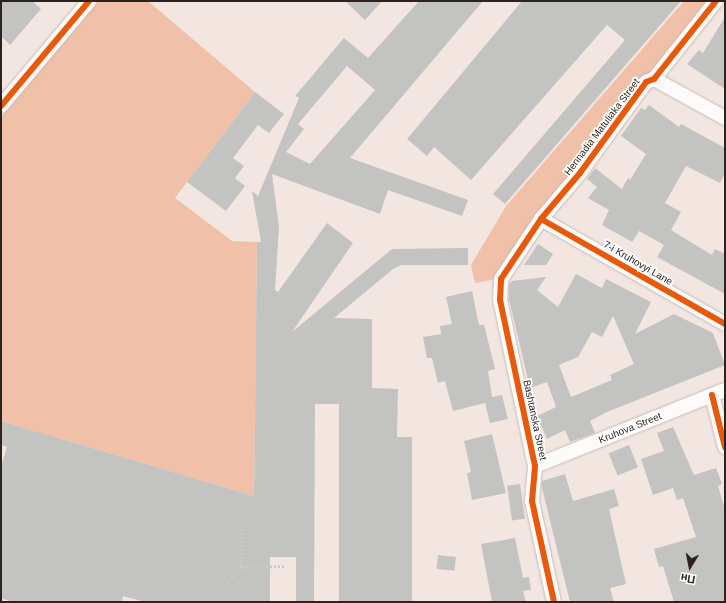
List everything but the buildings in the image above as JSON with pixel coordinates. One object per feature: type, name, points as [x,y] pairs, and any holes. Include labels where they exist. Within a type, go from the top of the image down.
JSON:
[{"type":"street","points":[[1,106],[89,1]]},
{"type":"street","name":"Hennadia Matuliaka Street","points":[[507,268],[541,219],[580,173],[646,82],[654,79],[716,1]]},
{"type":"street","points":[[654,79],[725,118]]},
{"type":"street","name":"7-i Kruhovyi Lane","points":[[541,219],[725,324]]},
{"type":"street","name":"Bashtanska Street","points":[[507,268],[500,280],[500,300],[535,466],[532,501],[554,602]]},
{"type":"street","points":[[719,393],[725,447]]},
{"type":"street","name":"Kruhova Street","points":[[535,466],[719,393]]},
{"type":"path","points":[[224,586],[242,567],[242,525]]},
{"type":"path","points":[[242,567],[286,566]]},
{"type":"shaded area","points":[[99,1],[148,1],[255,92],[175,198],[232,241],[257,242],[254,496],[1,421],[1,117]]},
{"type":"shaded area","points":[[684,1],[710,1],[497,279],[475,283],[471,265],[506,206]]},
{"type":"cycle path","points":[[1,106],[89,1]]},
{"type":"cycle path","points":[[554,602],[532,501],[535,466],[500,300],[501,279],[541,219],[580,173],[646,82],[654,79],[716,1]]},
{"type":"cycle path","points":[[541,219],[725,324]]},
{"type":"cycle path","points":[[712,395],[725,447]]}]
